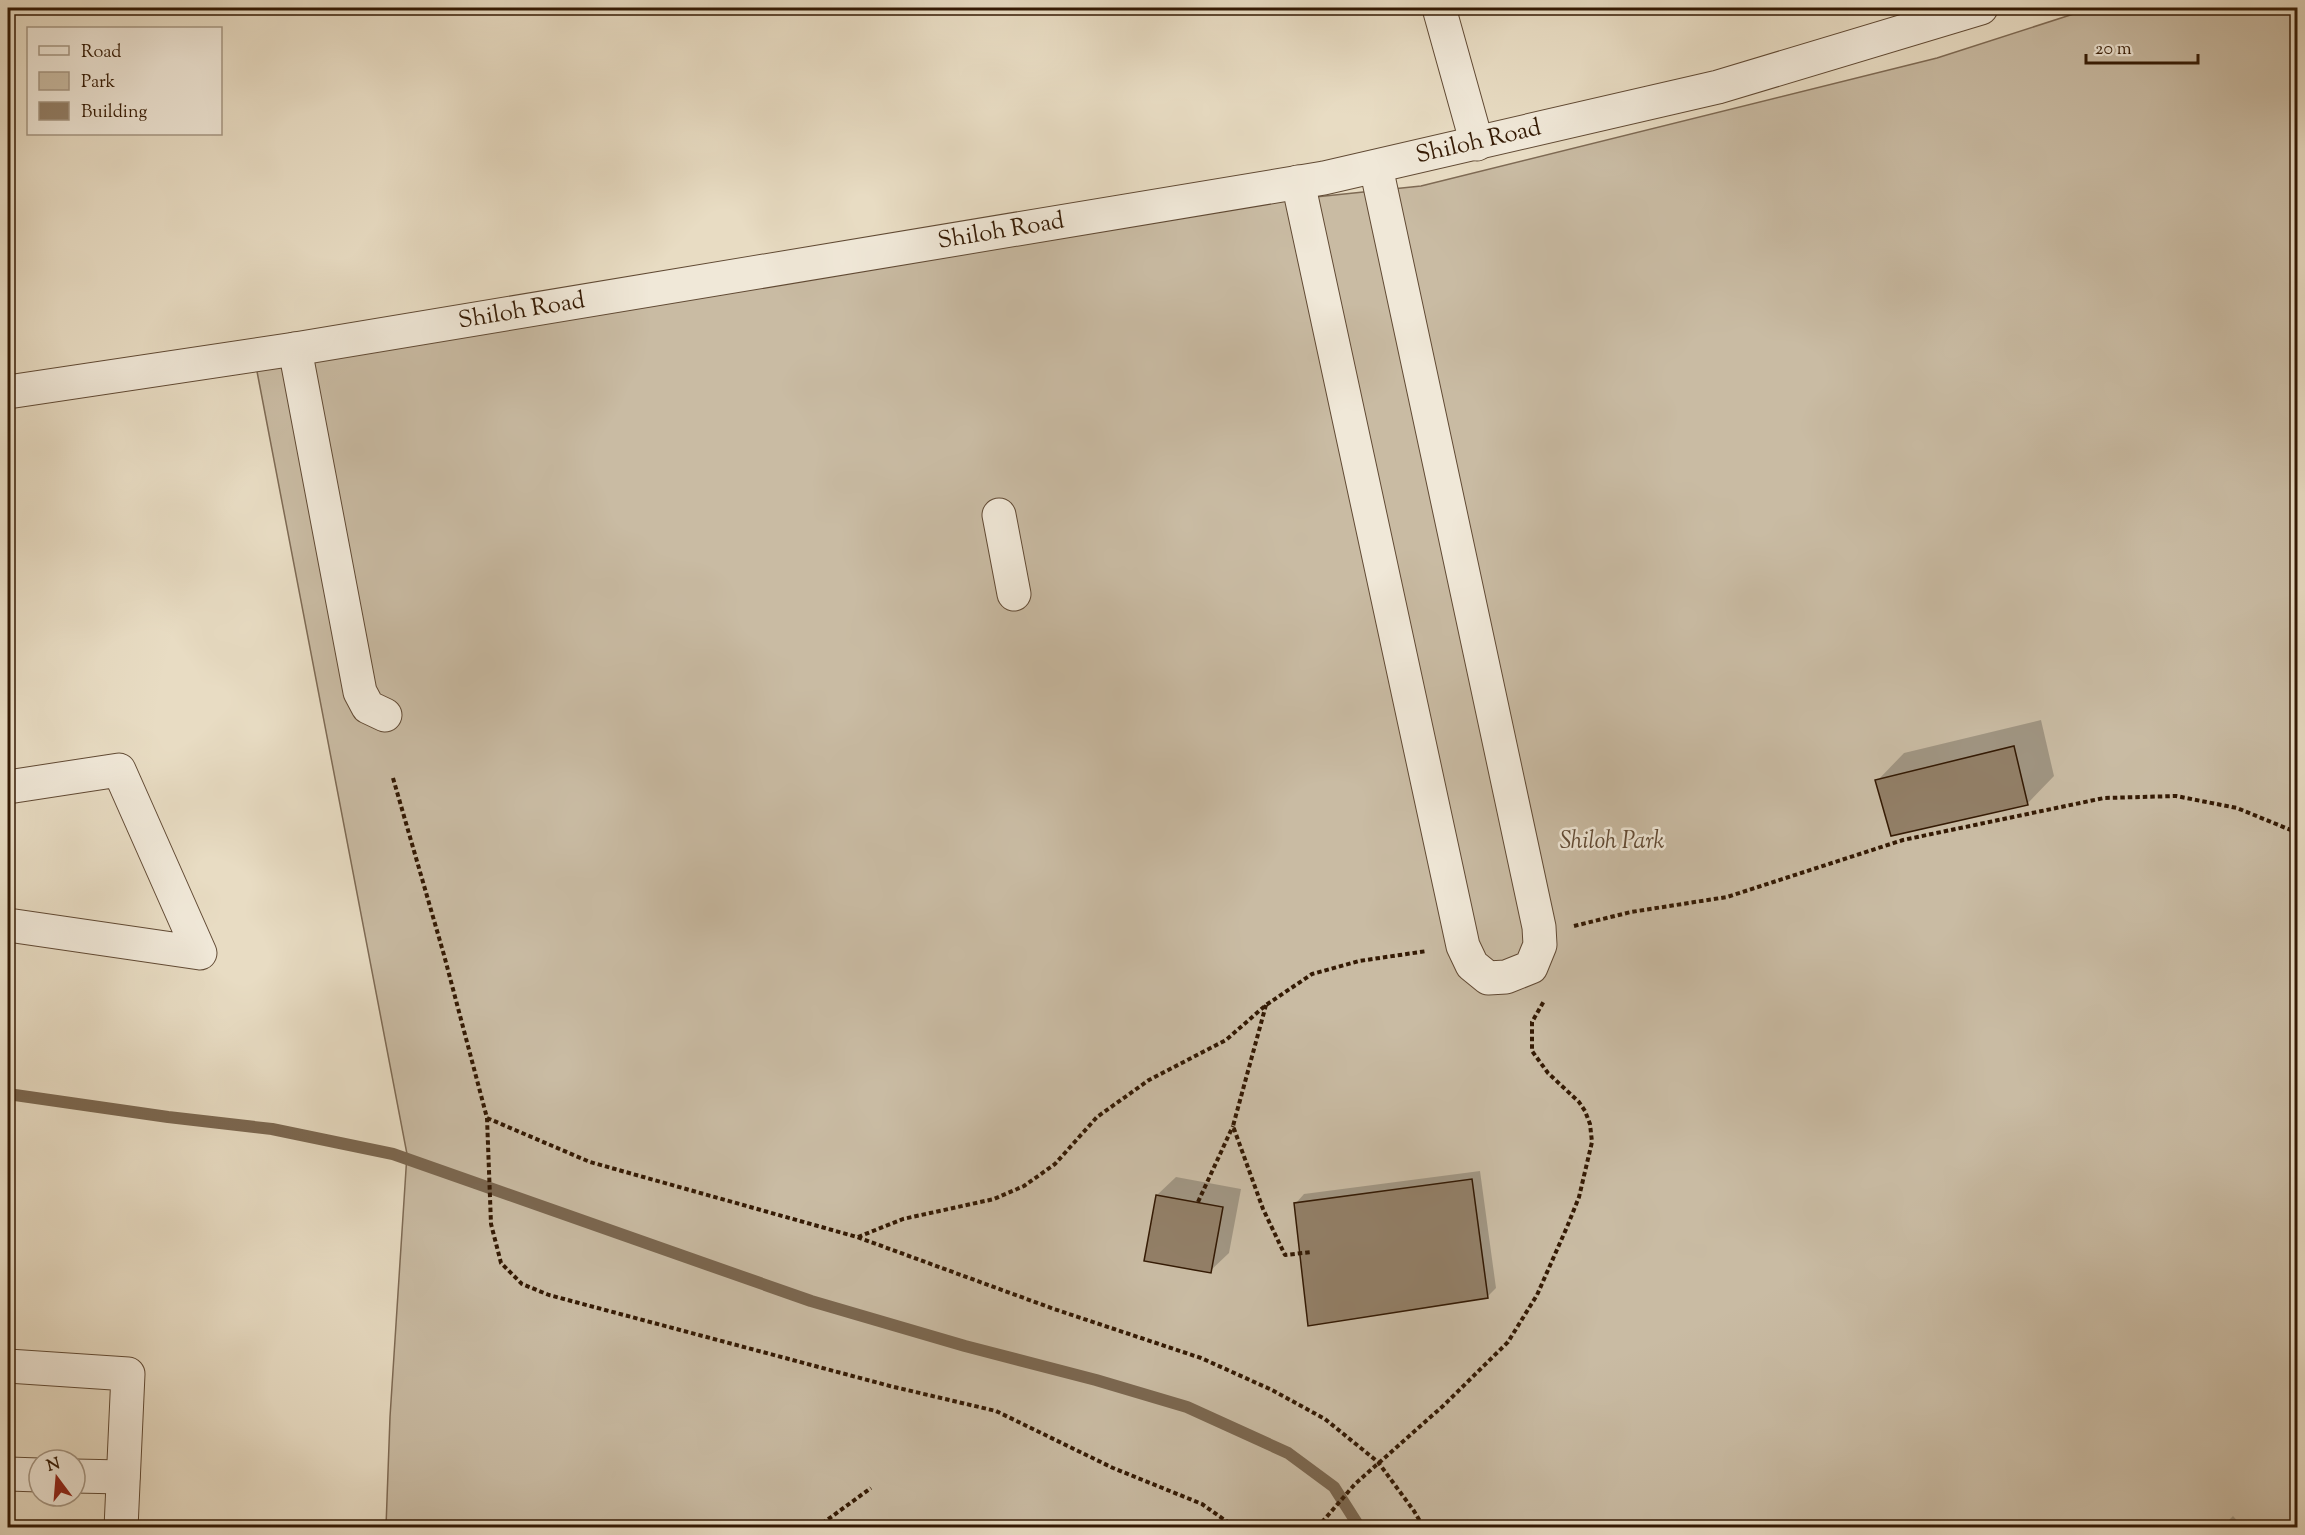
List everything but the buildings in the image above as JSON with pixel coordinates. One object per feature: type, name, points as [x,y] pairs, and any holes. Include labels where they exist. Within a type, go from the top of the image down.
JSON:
[{"type":"street","points":[[1439,8],[1477,144]]},
{"type":"street","name":"Shiloh Road","points":[[8,392],[295,349],[1298,182],[1477,144],[1718,87],[1981,8]]},
{"type":"street","points":[[1298,182],[1462,946],[1472,965],[1488,978],[1506,977],[1531,967],[1540,945],[1540,934],[1376,166]]},
{"type":"street","points":[[295,349],[360,692],[368,707],[385,715]]},
{"type":"street","points":[[999,515],[1014,594]]},
{"type":"street","points":[[8,787],[119,770],[200,953],[8,925]]},
{"type":"street","points":[[8,1366],[128,1374],[121,1527]]},
{"type":"street","points":[[87,1476],[123,1477]]},
{"type":"path","points":[[393,778],[444,955],[487,1118],[491,1224],[501,1263],[522,1284],[549,1295],[890,1386],[996,1411],[1113,1468],[1202,1504],[1236,1527]]},
{"type":"path","points":[[1540,934],[1632,912],[1727,897],[1903,840],[2104,798],[2176,796],[2237,808],[2298,833]]},
{"type":"path","points":[[857,1237],[903,1219],[994,1199],[1024,1186],[1055,1164],[1097,1117],[1149,1080],[1226,1040],[1266,1005],[1312,974],[1359,961],[1462,946]]},
{"type":"path","points":[[1317,1527],[1355,1484],[1443,1406],[1508,1342],[1538,1294],[1579,1197],[1592,1142],[1590,1124],[1585,1111],[1579,1102],[1548,1073],[1532,1051],[1532,1022],[1546,997]]},
{"type":"path","points":[[1198,1202],[1233,1126],[1266,1005]]},
{"type":"path","points":[[487,1118],[590,1162],[857,1237],[1054,1309],[1201,1358],[1272,1390],[1325,1419],[1378,1462],[1424,1527]]},
{"type":"path","points":[[1233,1126],[1263,1209],[1285,1255],[1311,1252]]},
{"type":"path","points":[[816,1527],[871,1488]]},
{"type":"green space","name":"Shiloh Park","points":[[2092,8],[2297,8],[2297,1527],[386,1527],[390,1417],[407,1154],[255,361],[1277,201],[1421,186],[1937,58]]},
{"type":"waterway","points":[[8,1094],[272,1129],[393,1154],[811,1301],[1187,1407],[1288,1453],[1334,1487],[1360,1528]]}]
